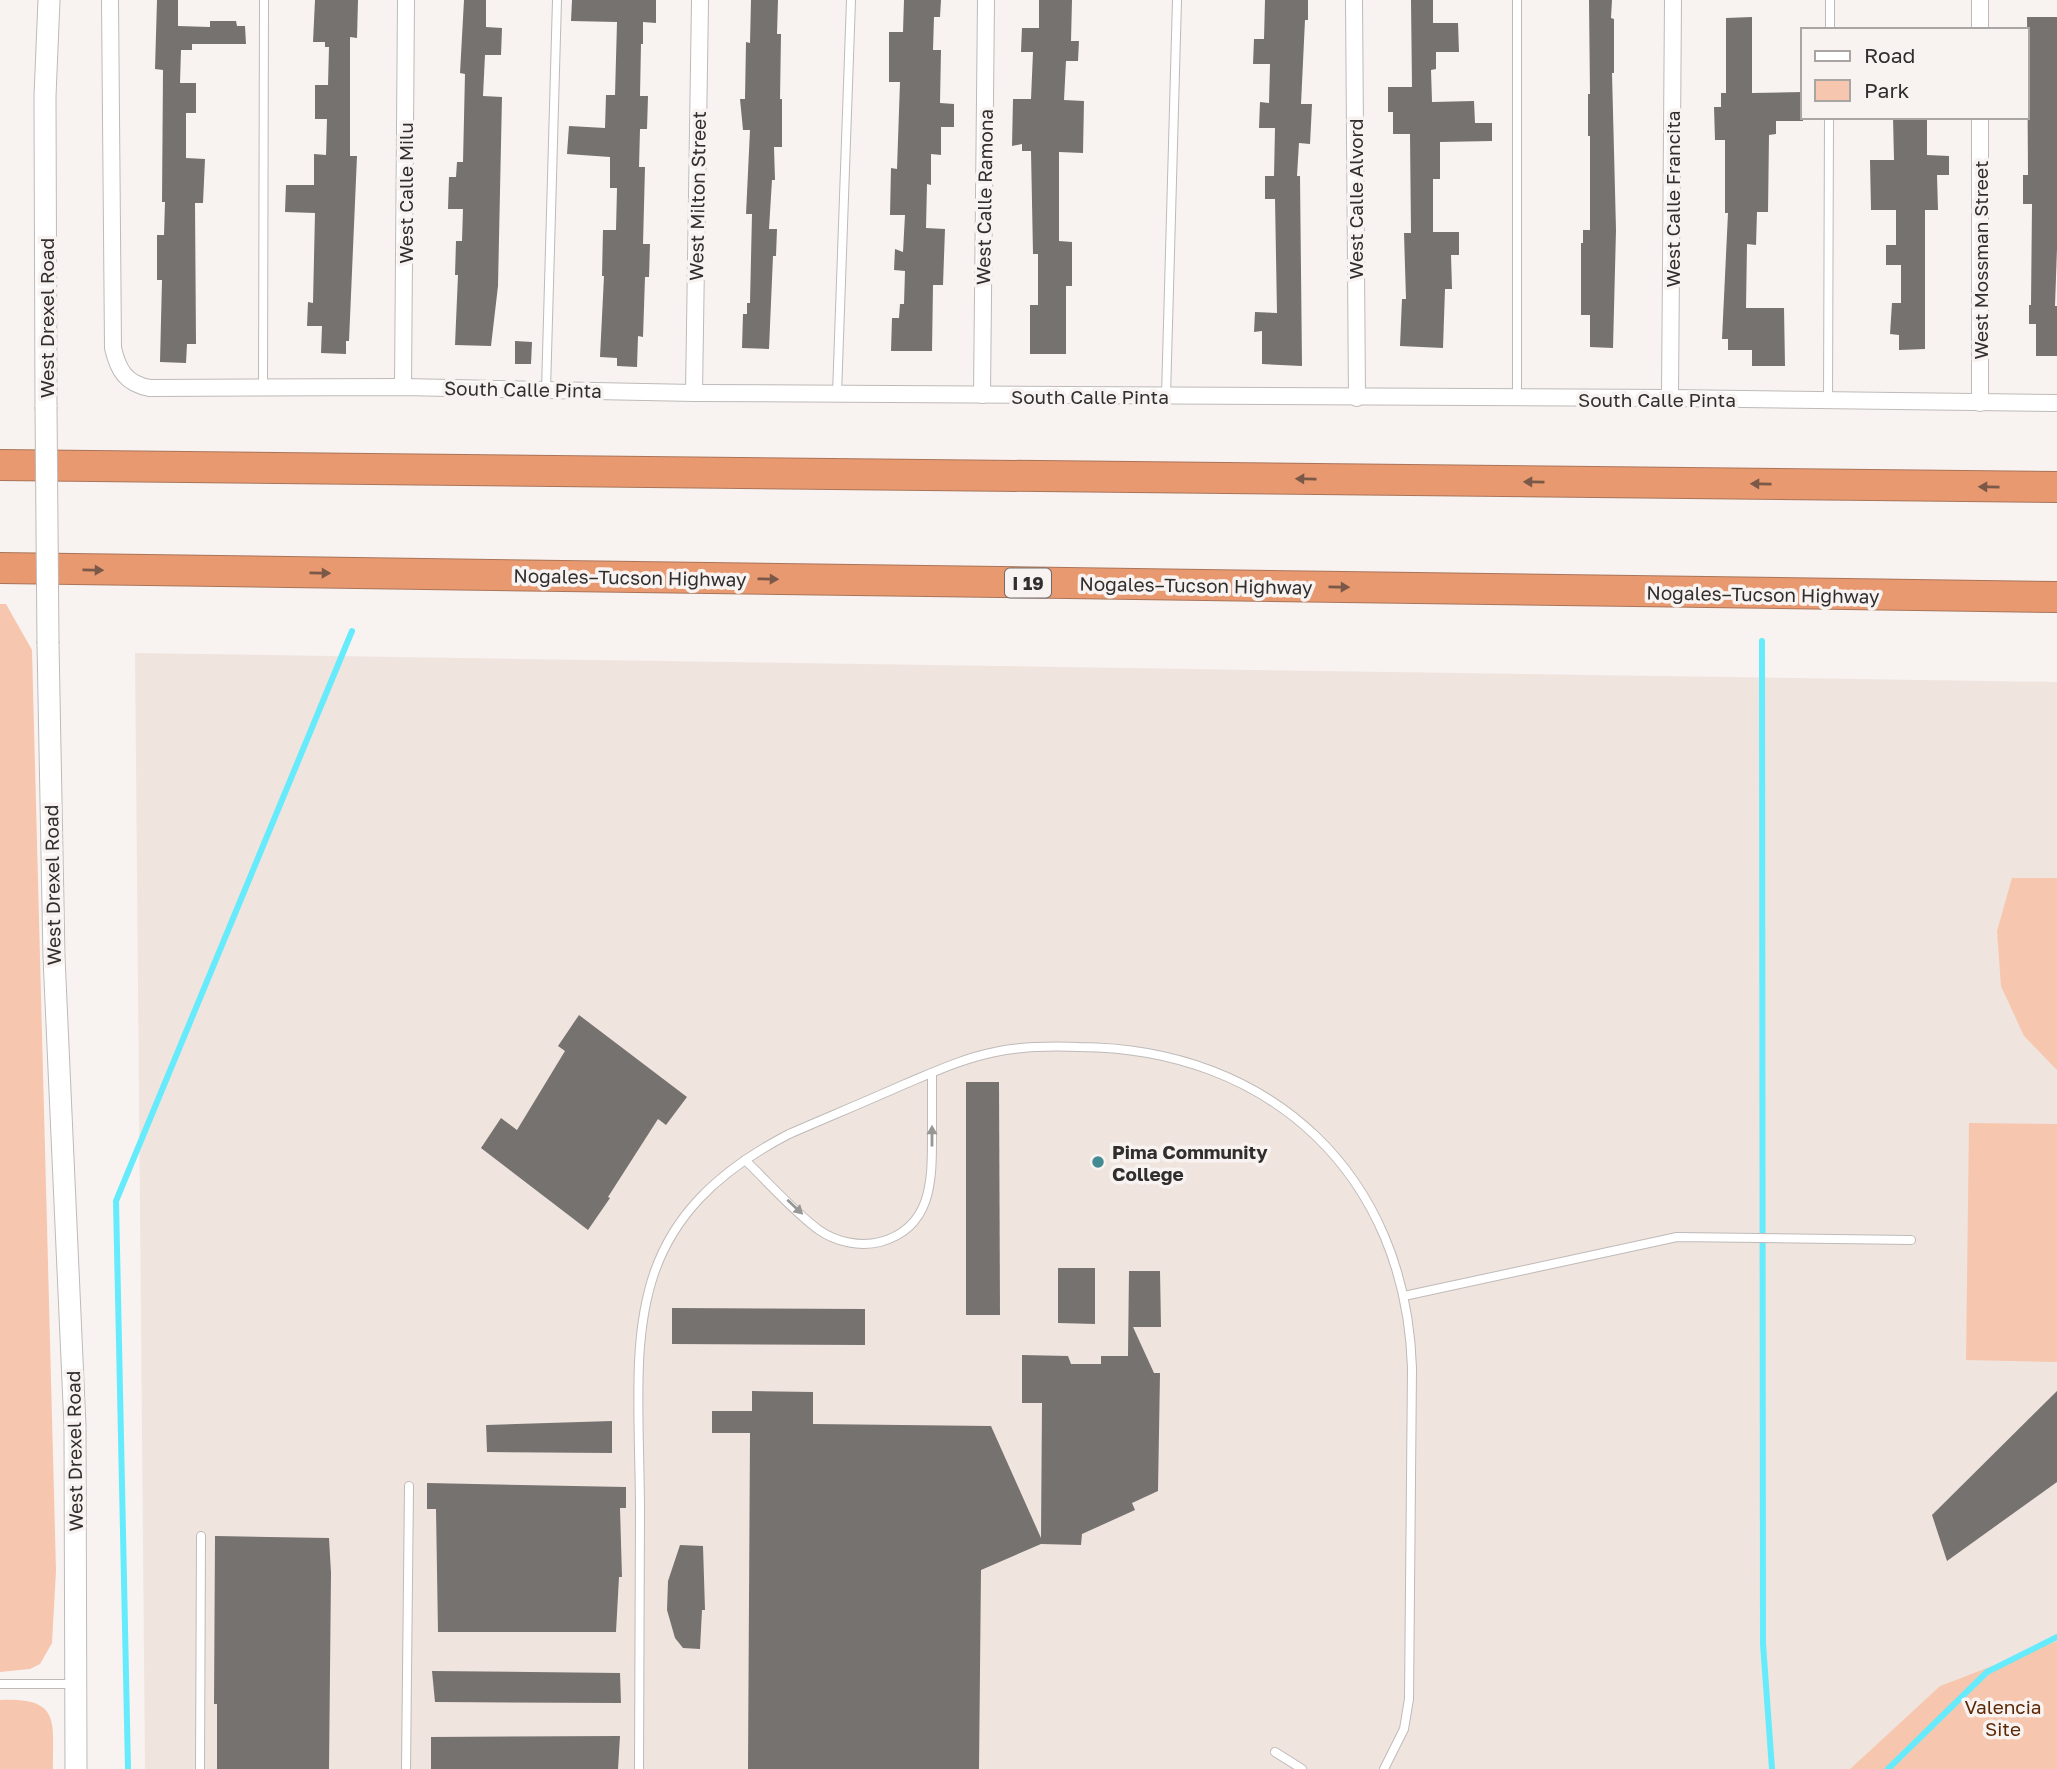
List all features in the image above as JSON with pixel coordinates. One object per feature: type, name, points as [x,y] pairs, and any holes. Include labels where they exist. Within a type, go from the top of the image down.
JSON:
[{"type":"highway","points":[[0,465],[2057,487]]},
{"type":"highway","name":"Nogales–Tucson Highway","points":[[0,569],[2057,597]]},
{"type":"street","name":"West Drexel Road","points":[[49,0],[45,96],[48,644],[53,944],[75,1426],[76,1769]]},
{"type":"street","name":"South Calle Pinta","points":[[110,0],[113,348],[117,366],[125,378],[137,386],[2057,403]]},
{"type":"street","name":"West Calle Milu","points":[[403,387],[406,0]]},
{"type":"street","name":"West Milton Street","points":[[694,393],[700,0]]},
{"type":"street","name":"West Calle Ramona","points":[[982,395],[986,0]]},
{"type":"street","name":"West Calle Alvord","points":[[1354,0],[1357,398]]},
{"type":"street","name":"West Calle Francita","points":[[1670,398],[1673,0]]},
{"type":"street","points":[[1980,0],[1980,28]]},
{"type":"street","name":"West Mossman Street","points":[[1980,119],[1980,403]]},
{"type":"lane","points":[[262,389],[264,0]]},
{"type":"lane","points":[[547,390],[557,0]]},
{"type":"lane","points":[[837,394],[851,0]]},
{"type":"lane","points":[[1166,396],[1177,0]]},
{"type":"lane","points":[[1517,0],[1517,398]]},
{"type":"lane","points":[[1830,0],[1830,28]]},
{"type":"lane","points":[[1828,401],[1829,119]]},
{"type":"lane","points":[[639,1769],[637,1380],[643,1309],[663,1251],[684,1216],[710,1188],[745,1160],[789,1134],[976,1056],[1042,1046],[1096,1047],[1169,1056],[1241,1082],[1291,1113],[1317,1137],[1347,1171],[1383,1231],[1392,1251],[1404,1296],[1412,1368],[1409,1699],[1404,1729],[1384,1769]]},
{"type":"lane","points":[[745,1160],[819,1230],[835,1239],[854,1243],[891,1239],[907,1229],[920,1214],[928,1196],[932,1175],[932,1073]]},
{"type":"lane","points":[[1404,1296],[1677,1237],[1911,1240]]},
{"type":"lane","points":[[407,1769],[409,1486]]},
{"type":"lane","points":[[200,1769],[201,1536]]},
{"type":"lane","points":[[0,1684],[76,1684]]},
{"type":"lane","points":[[1275,1752],[1302,1769]]},
{"type":"shaded area","name":"Pima Community College","points":[[135,653],[2057,682],[2057,1641],[1940,1686],[1850,1769],[145,1769]]},
{"type":"green space","points":[[0,604],[6,604],[32,650],[56,1571],[52,1643],[40,1664],[30,1669],[0,1672]]},
{"type":"green space","points":[[2012,878],[2057,878],[2057,1070],[2024,1036],[2001,986],[1997,931]]},
{"type":"green space","points":[[1969,1123],[2057,1124],[2057,1362],[1966,1360]]},
{"type":"green space","name":"Valencia Site","points":[[2057,1641],[2057,1769],[1850,1769],[1940,1686]]},
{"type":"green space","points":[[0,1700],[34,1703],[49,1715],[53,1737],[53,1769],[0,1769]]},
{"type":"building","points":[[157,0],[178,0],[178,26],[210,27],[210,21],[236,21],[237,26],[245,26],[246,44],[192,44],[192,50],[181,50],[180,83],[196,83],[196,113],[186,113],[186,158],[205,159],[203,203],[195,203],[196,344],[187,344],[186,363],[160,362],[162,280],[157,280],[157,235],[164,235],[165,202],[162,202],[163,70],[155,69]]},
{"type":"building","points":[[315,0],[358,0],[357,38],[350,37],[350,156],[357,156],[349,341],[346,341],[346,354],[321,353],[322,326],[307,326],[308,302],[313,303],[315,213],[285,212],[286,185],[314,185],[314,154],[326,155],[327,119],[315,119],[315,85],[328,85],[329,47],[325,47],[325,42],[313,42]]},
{"type":"building","points":[[464,0],[486,0],[486,27],[502,28],[501,55],[485,55],[483,96],[502,97],[498,286],[491,346],[455,345],[458,275],[455,275],[456,241],[462,241],[463,209],[448,209],[449,177],[456,177],[457,162],[463,162],[465,74],[460,73]]},
{"type":"building","points":[[572,0],[656,0],[656,23],[643,22],[641,44],[640,96],[648,96],[647,129],[640,129],[639,167],[645,167],[643,244],[650,244],[649,277],[645,277],[643,337],[638,336],[637,367],[617,366],[617,358],[600,357],[603,230],[616,230],[617,188],[610,188],[610,157],[567,154],[569,126],[605,128],[606,95],[615,95],[617,22],[571,21]]},
{"type":"building","points":[[751,0],[778,0],[777,34],[781,34],[782,147],[774,147],[775,180],[772,180],[769,229],[777,229],[776,256],[773,256],[769,349],[742,348],[743,314],[747,314],[747,303],[750,303],[752,214],[746,214],[750,130],[743,130],[740,99],[745,99],[746,42],[750,43]]},
{"type":"building","points":[[904,0],[941,0],[940,17],[934,17],[933,50],[941,50],[940,103],[954,104],[954,127],[941,127],[941,155],[931,154],[931,185],[927,184],[926,228],[945,229],[943,285],[933,285],[932,351],[891,351],[892,318],[899,318],[900,304],[904,304],[905,271],[894,270],[895,249],[903,252],[905,215],[890,215],[891,168],[897,169],[900,82],[889,82],[889,32],[903,32]]},
{"type":"building","points":[[1039,0],[1072,0],[1071,41],[1079,41],[1078,61],[1066,61],[1064,100],[1084,101],[1083,153],[1059,152],[1059,241],[1072,242],[1072,286],[1066,286],[1066,354],[1030,354],[1030,305],[1038,305],[1038,254],[1033,254],[1031,151],[1022,151],[1022,144],[1012,146],[1013,99],[1031,99],[1033,52],[1021,52],[1022,28],[1039,28]]},
{"type":"building","points":[[1265,0],[1308,0],[1301,104],[1312,104],[1310,144],[1299,143],[1297,176],[1300,176],[1302,366],[1262,364],[1262,331],[1254,332],[1255,312],[1277,313],[1275,199],[1265,199],[1265,176],[1274,176],[1275,128],[1259,128],[1260,102],[1269,103],[1270,64],[1253,64],[1254,39],[1264,39]]},
{"type":"building","points":[[1411,0],[1433,0],[1433,23],[1458,23],[1459,52],[1436,52],[1436,69],[1431,70],[1432,102],[1474,101],[1475,123],[1492,123],[1492,141],[1440,142],[1440,179],[1433,179],[1433,232],[1459,232],[1459,255],[1451,255],[1452,289],[1445,289],[1443,348],[1400,346],[1402,299],[1406,299],[1404,233],[1411,233],[1410,134],[1393,134],[1393,112],[1388,112],[1388,87],[1412,87]]},
{"type":"building","points":[[1589,0],[1612,0],[1611,18],[1614,19],[1612,73],[1616,230],[1613,348],[1590,347],[1590,315],[1581,315],[1581,243],[1583,230],[1590,230]]},
{"type":"building","points":[[1752,17],[1752,93],[1801,92],[1803,121],[1776,121],[1776,134],[1769,135],[1768,212],[1757,212],[1756,245],[1747,244],[1746,308],[1784,308],[1785,366],[1752,366],[1752,350],[1728,350],[1728,339],[1722,339],[1728,213],[1725,213],[1725,140],[1715,140],[1714,107],[1721,107],[1721,93],[1726,93],[1726,18]]},
{"type":"building","points":[[2027,17],[2057,17],[2057,356],[2036,356],[2036,324],[2029,324],[2032,204],[2023,204],[2023,175],[2028,175]]},
{"type":"building","points":[[1893,119],[1927,119],[1927,155],[1949,156],[1949,175],[1937,175],[1938,210],[1925,210],[1925,349],[1899,350],[1899,335],[1890,334],[1892,303],[1901,303],[1901,265],[1886,265],[1886,245],[1896,245],[1896,210],[1871,210],[1870,160],[1894,160]]},
{"type":"building","points":[[515,341],[532,342],[531,364],[515,364]]},
{"type":"building","points":[[579,1015],[687,1097],[666,1125],[658,1119],[588,1230],[481,1148],[501,1118],[517,1130],[565,1051],[558,1046]]},
{"type":"building","points":[[966,1082],[999,1082],[1000,1315],[966,1315]]},
{"type":"building","points":[[1058,1268],[1095,1268],[1095,1324],[1058,1323]]},
{"type":"building","points":[[1129,1271],[1160,1271],[1161,1327],[1133,1327],[1154,1373],[1160,1373],[1158,1491],[1132,1503],[1135,1510],[1082,1534],[1081,1545],[1041,1544],[981,1570],[979,1769],[748,1769],[750,1433],[712,1433],[712,1411],[752,1411],[752,1391],[813,1392],[813,1424],[991,1426],[1041,1538],[1042,1403],[1022,1403],[1022,1355],[1068,1356],[1071,1364],[1101,1364],[1101,1356],[1128,1356]]},
{"type":"building","points":[[672,1308],[865,1309],[865,1345],[672,1344]]},
{"type":"building","points":[[2057,1391],[2057,1482],[1947,1561],[1932,1515]]},
{"type":"building","points":[[612,1421],[612,1453],[487,1452],[486,1425]]},
{"type":"building","points":[[427,1483],[626,1487],[626,1508],[620,1508],[622,1577],[619,1577],[616,1632],[438,1632],[436,1509],[427,1509]]},
{"type":"building","points":[[215,1536],[329,1538],[329,1769],[217,1769],[217,1704],[214,1704]]},
{"type":"building","points":[[680,1545],[703,1546],[705,1610],[702,1610],[700,1649],[683,1648],[675,1638],[667,1610],[668,1581]]},
{"type":"building","points":[[432,1671],[620,1673],[621,1703],[435,1702]]},
{"type":"building","points":[[620,1736],[618,1769],[431,1769],[431,1737]]},
{"type":"waterway","points":[[128,1769],[116,1201],[352,631]]},
{"type":"waterway","points":[[1762,641],[1763,1644],[1772,1769]]},
{"type":"waterway","points":[[1888,1769],[1987,1672],[2057,1637]]},
{"type":"place","name":"Pima Community College","points":[[1098,1162]]}]
